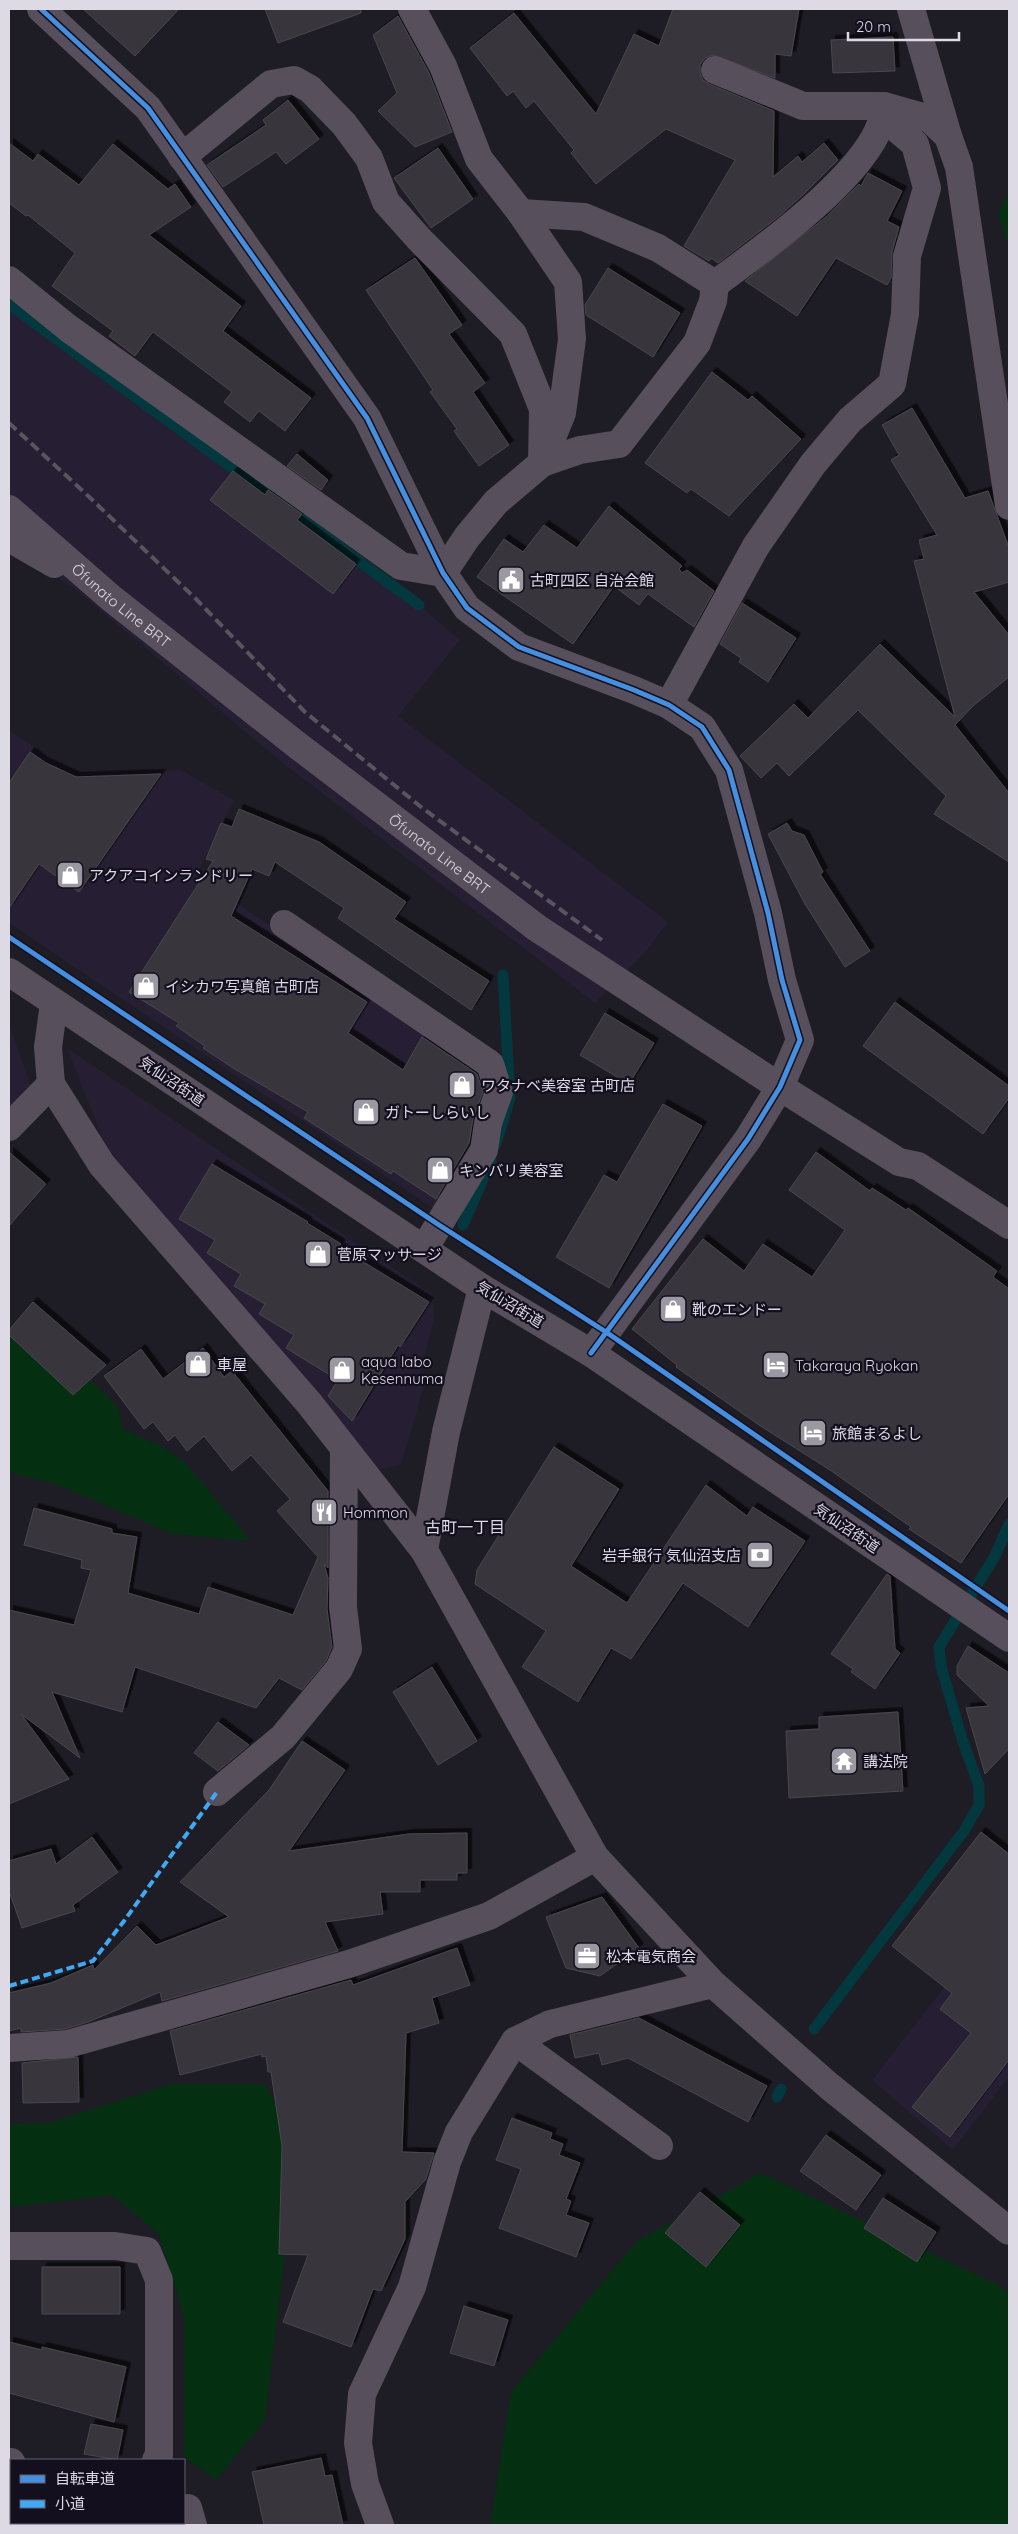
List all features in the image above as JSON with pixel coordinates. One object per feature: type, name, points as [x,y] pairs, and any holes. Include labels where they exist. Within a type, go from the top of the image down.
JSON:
[{"type":"street","points":[[41,9],[148,108],[367,418],[443,573],[468,608],[519,647],[669,705],[702,727],[729,770],[739,800],[768,913],[782,980],[800,1040],[780,1087],[748,1139],[591,1353]]},
{"type":"street","points":[[412,9],[443,66],[479,159],[521,213],[568,282],[572,339],[562,413],[542,463]]},
{"type":"street","points":[[427,36],[429,9]]},
{"type":"street","points":[[911,9],[948,136],[959,167],[1009,506]]},
{"type":"street","points":[[715,70],[803,106],[884,112],[930,120],[948,136]]},
{"type":"street","points":[[182,157],[271,84],[294,80],[310,89],[344,124],[369,158],[386,202],[420,240],[513,334],[544,410],[542,463]]},
{"type":"street","points":[[443,573],[467,537],[496,502],[542,463],[580,450],[620,444],[697,342],[713,301],[715,284],[806,215],[864,155],[884,112]]},
{"type":"street","points":[[669,705],[756,546],[813,464],[850,420],[892,384],[905,314],[907,256],[927,188],[915,144],[884,112]]},
{"type":"street","points":[[521,213],[584,217],[658,248],[715,284]]},
{"type":"street","points":[[9,280],[68,328],[401,566],[443,573]]},
{"type":"street","name":"Ōfunato Line BRT","points":[[11,523],[111,598],[297,745],[537,928],[780,1087],[899,1162],[918,1166],[1009,1225]]},
{"type":"street","points":[[284,924],[490,1064],[499,1092],[488,1123],[484,1150],[424,1249]]},
{"type":"street","name":"気仙沼街道","points":[[9,972],[482,1288],[591,1353],[1009,1638]]},
{"type":"street","points":[[54,1002],[48,1047],[51,1084],[102,1166],[289,1380],[424,1550],[595,1857],[713,1984],[829,2086],[1009,2231]]},
{"type":"street","points":[[9,1127],[51,1084]]},
{"type":"street","name":"Ōfunato Line BRT","points":[[899,1162],[910,1180],[1009,1244]]},
{"type":"street","points":[[424,1550],[446,1432],[482,1288]]},
{"type":"street","points":[[217,1792],[283,1737],[339,1669],[348,1649],[342,1607],[344,1448]]},
{"type":"street","points":[[9,2048],[68,2044],[349,1964],[489,1916],[595,1857]]},
{"type":"street","points":[[380,2525],[365,2484],[358,2443],[362,2394],[412,2287],[447,2162],[459,2132],[515,2041],[550,2024],[713,1984]]},
{"type":"street","points":[[515,2041],[659,2146]]},
{"type":"street","points":[[9,2246],[116,2246],[147,2251],[158,2280],[156,2459]]},
{"type":"shaded area","points":[[9,309],[197,442],[419,605],[460,640],[398,716],[668,922],[648,949],[595,1003],[279,760],[75,589],[9,548]]},
{"type":"shaded area","points":[[9,731],[76,773],[181,770],[234,800],[196,876],[485,1069],[487,1099],[476,1145],[434,1209],[9,923]]},
{"type":"shaded area","points":[[9,1024],[33,1092],[9,1115]]},
{"type":"shaded area","points":[[67,1048],[433,1295],[434,1320],[420,1372],[423,1389],[401,1465],[378,1470],[111,1160]]},
{"type":"shaded area","points":[[1009,1904],[1009,2077],[953,2150],[872,2080]]},
{"type":"green space","points":[[1009,192],[1009,248],[998,214]]},
{"type":"green space","points":[[9,1325],[38,1329],[118,1407],[122,1429],[161,1446],[186,1463],[251,1541],[173,1534],[56,1484],[9,1472]]},
{"type":"green space","points":[[171,2084],[265,2084],[298,2144],[265,2420],[216,2480],[184,2457],[184,2317],[159,2234],[112,2195],[9,2207],[9,2124],[49,2123]]},
{"type":"green space","points":[[761,2173],[996,2284],[1009,2293],[1009,2525],[490,2525],[511,2392],[637,2241]]},
{"type":"building","points":[[83,9],[179,9],[135,56]]},
{"type":"building","points":[[265,9],[361,9],[361,13],[278,43]]},
{"type":"building","points":[[673,9],[799,9],[791,56],[775,54],[775,78],[713,55],[705,58],[700,65],[700,73],[703,80],[709,84],[774,111],[773,177],[798,156],[802,162],[824,143],[838,160],[778,217],[718,263],[711,258],[709,261],[684,246],[735,160],[666,129],[596,184],[571,153],[574,150],[534,101],[526,108],[513,91],[507,96],[470,48],[514,13],[596,114],[634,34],[659,46]]},
{"type":"building","points":[[398,16],[429,73],[452,132],[415,147],[378,111],[397,93],[373,35]]},
{"type":"building","points":[[893,37],[895,71],[833,73],[831,40]]},
{"type":"building","points":[[288,100],[319,139],[286,164],[276,152],[223,187],[207,165],[266,125],[263,120]]},
{"type":"building","points":[[9,143],[33,161],[38,154],[79,185],[113,144],[168,189],[175,184],[191,207],[149,235],[241,306],[223,331],[311,398],[285,431],[259,411],[250,422],[224,402],[232,392],[153,332],[135,356],[109,336],[113,331],[52,286],[75,253],[28,215],[26,216],[9,203]]},
{"type":"building","points":[[438,148],[473,199],[431,228],[394,178]]},
{"type":"building","points":[[868,173],[902,191],[887,221],[899,227],[892,252],[891,278],[887,285],[836,258],[797,316],[745,281],[826,217],[859,184],[861,186]]},
{"type":"building","points":[[415,258],[462,325],[449,334],[485,383],[473,392],[509,445],[479,466],[454,431],[457,429],[430,392],[433,390],[366,290]]},
{"type":"building","points":[[608,268],[680,313],[653,357],[586,315],[585,305]]},
{"type":"building","points":[[712,372],[748,400],[752,396],[801,439],[729,516],[691,489],[687,493],[645,463]]},
{"type":"building","points":[[912,408],[965,498],[988,491],[1009,548],[1009,582],[974,592],[1009,635],[1009,677],[974,705],[955,725],[1009,793],[1009,862],[934,814],[946,796],[858,710],[789,776],[777,763],[761,778],[740,756],[794,704],[808,718],[880,644],[955,717],[914,561],[924,559],[919,540],[937,535],[891,460],[899,455],[882,425]]},
{"type":"building","points":[[297,454],[328,480],[321,490],[287,466]]},
{"type":"building","points":[[233,471],[265,495],[268,490],[302,514],[297,520],[356,564],[333,594],[210,500]]},
{"type":"building","points":[[609,506],[682,566],[679,569],[682,573],[687,570],[714,591],[694,627],[648,594],[639,605],[614,586],[573,644],[477,577],[504,539],[523,552],[544,525],[577,548]]},
{"type":"building","points":[[742,603],[796,638],[768,682],[739,662],[741,658],[720,644]]},
{"type":"building","points":[[30,752],[46,763],[76,777],[161,774],[79,892],[39,864],[9,908],[9,783]]},
{"type":"building","points":[[239,809],[319,842],[406,902],[394,919],[489,981],[471,1010],[338,918],[344,908],[275,862],[269,876],[252,869],[231,916],[367,1002],[348,1033],[403,1070],[422,1037],[477,1074],[483,1092],[473,1118],[469,1143],[436,1199],[393,1171],[391,1174],[304,1118],[308,1112],[203,1048],[205,1046],[176,1026],[179,1023],[129,992],[213,861],[206,859],[221,823],[232,827]]},
{"type":"building","points":[[787,823],[792,831],[804,835],[823,872],[820,874],[870,951],[845,967],[805,904],[768,834]]},
{"type":"building","points":[[895,1002],[1009,1086],[1009,1098],[983,1134],[863,1046]]},
{"type":"building","points":[[605,1013],[654,1043],[629,1084],[580,1055]]},
{"type":"building","points":[[663,1104],[702,1126],[609,1288],[556,1257],[604,1175],[617,1182]]},
{"type":"building","points":[[9,1152],[46,1184],[9,1226]]},
{"type":"building","points":[[816,1152],[870,1191],[872,1188],[906,1210],[908,1208],[997,1271],[993,1277],[1009,1289],[1009,1494],[961,1563],[909,1529],[911,1527],[830,1470],[759,1425],[676,1367],[677,1365],[632,1329],[703,1239],[744,1271],[763,1244],[812,1277],[845,1230],[789,1190]]},
{"type":"building","points":[[212,1164],[308,1222],[341,1244],[339,1247],[429,1302],[400,1347],[398,1345],[352,1421],[328,1396],[338,1380],[286,1348],[294,1335],[259,1314],[265,1304],[234,1286],[241,1274],[207,1253],[215,1240],[179,1219]]},
{"type":"building","points":[[33,1302],[106,1365],[73,1395],[9,1335],[9,1330]]},
{"type":"building","points":[[203,1348],[224,1377],[232,1371],[328,1491],[328,1568],[324,1564],[328,1578],[327,1609],[332,1647],[326,1661],[302,1690],[279,1678],[256,1708],[135,1667],[122,1712],[52,1692],[80,1758],[21,1714],[69,1779],[9,1804],[9,1610],[74,1625],[91,1570],[81,1568],[82,1560],[24,1545],[34,1508],[112,1529],[112,1533],[137,1537],[128,1593],[199,1614],[208,1587],[293,1615],[318,1557],[277,1511],[290,1499],[251,1455],[232,1471],[204,1436],[187,1451],[175,1435],[168,1441],[153,1422],[144,1429],[104,1376],[141,1349],[163,1379]]},
{"type":"building","points":[[554,1447],[619,1489],[571,1566],[627,1603],[706,1485],[747,1516],[753,1507],[805,1541],[748,1627],[683,1583],[631,1659],[611,1648],[578,1702],[522,1667],[546,1631],[475,1584],[477,1570]]},
{"type":"building","points":[[887,1574],[890,1576],[895,1649],[900,1653],[875,1689],[851,1672],[853,1669],[831,1654]]},
{"type":"building","points":[[968,1646],[1009,1673],[1009,1749],[985,1774],[966,1708],[989,1706],[957,1675],[957,1666]]},
{"type":"building","points":[[432,1667],[477,1741],[438,1765],[393,1692]]},
{"type":"building","name":"講法院","points":[[898,1712],[903,1791],[789,1798],[786,1731],[819,1729],[819,1717]]},
{"type":"building","points":[[218,1722],[249,1745],[218,1771],[194,1753]]},
{"type":"building","points":[[302,1741],[345,1770],[289,1851],[409,1834],[467,1833],[467,1873],[457,1873],[457,1880],[420,1880],[420,1892],[380,1892],[383,1914],[325,1922],[338,1951],[162,2001],[160,1992],[88,2022],[65,2029],[21,2032],[21,2028],[9,2031],[9,1993],[51,1983],[93,1965],[94,1970],[137,1926],[156,1945],[229,1917],[180,1882],[269,1790]]},
{"type":"building","points":[[981,1832],[1009,1854],[1009,2060],[950,2137],[912,2107],[971,2033],[940,2009],[952,1993],[892,1946]]},
{"type":"building","points":[[92,1837],[118,1872],[73,1905],[75,1911],[22,1928],[9,1891],[9,1861],[51,1849],[56,1864]]},
{"type":"building","points":[[602,1897],[639,1948],[600,1976],[566,1968],[546,1917]]},
{"type":"building","points":[[457,1948],[470,1985],[432,1998],[439,2023],[406,2033],[402,2152],[434,2153],[426,2179],[405,2202],[405,2239],[381,2291],[373,2289],[351,2347],[283,2322],[308,2255],[279,2254],[282,2146],[271,2072],[268,2072],[266,2056],[262,2057],[262,2054],[180,2075],[170,2031],[351,1980],[353,1985]]},
{"type":"building","points":[[639,2018],[767,2086],[748,2122],[628,2058],[602,2065],[599,2053],[575,2058],[570,2035]]},
{"type":"building","points":[[78,2057],[79,2102],[23,2103],[22,2063]]},
{"type":"building","points":[[512,2118],[552,2133],[550,2139],[563,2144],[559,2155],[580,2163],[566,2199],[571,2201],[566,2215],[589,2223],[576,2257],[499,2228],[521,2169],[496,2160]]},
{"type":"building","points":[[826,2135],[881,2175],[856,2210],[800,2171]]},
{"type":"building","points":[[700,2192],[740,2225],[706,2267],[665,2233]]},
{"type":"building","points":[[883,2198],[936,2232],[917,2262],[864,2228]]},
{"type":"building","points":[[42,2267],[120,2267],[120,2314],[42,2314]]},
{"type":"building","points":[[464,2306],[508,2320],[494,2366],[450,2353]]},
{"type":"building","points":[[9,2342],[42,2350],[42,2347],[126,2367],[114,2422],[9,2393]]},
{"type":"building","points":[[91,2424],[123,2430],[117,2459],[84,2454]]},
{"type":"building","points":[[321,2458],[325,2476],[332,2475],[343,2525],[264,2525],[252,2472]]},
{"type":"waterway","points":[[9,304],[419,605]]},
{"type":"waterway","points":[[496,1144],[510,1098],[503,975]]},
{"type":"waterway","points":[[463,1225],[491,1161]]},
{"type":"waterway","points":[[814,2029],[964,1831],[979,1805],[979,1786],[962,1739],[941,1666],[939,1647],[995,1556],[1009,1524]]},
{"type":"waterway","points":[[777,2097],[781,2089]]},
{"type":"railway","points":[[9,423],[196,599],[305,712],[421,807],[602,940]]},
{"type":"marked path","points":[[9,1986],[93,1961],[217,1792]]},
{"type":"cycle path","points":[[41,9],[148,108],[367,418],[443,573],[467,608],[519,647],[669,705],[702,727],[729,770],[768,913],[782,980],[800,1040],[780,1087],[748,1139],[591,1353]]},
{"type":"cycle path","points":[[9,937],[439,1225],[606,1332],[1009,1611]]},
{"type":"place","name":"古町四区 自治会館","points":[[511,580]]},
{"type":"place","name":"アクアコインランドリー","points":[[70,875]]},
{"type":"place","name":"イシカワ写真館 古町店","points":[[146,986]]},
{"type":"place","name":"ワタナベ美容室 古町店","points":[[462,1085]]},
{"type":"place","name":"ガトーしらいし","points":[[366,1112]]},
{"type":"place","name":"キンバリ美容室","points":[[440,1170]]},
{"type":"place","name":"菅原マッサージ","points":[[318,1254]]},
{"type":"place","name":"靴のエンドー","points":[[673,1309]]},
{"type":"place","name":"車屋","points":[[198,1364]]},
{"type":"place","name":"Takaraya Ryokan","points":[[776,1365]]},
{"type":"place","name":"aqua labo Kesennuma","points":[[342,1370]]},
{"type":"place","name":"旅館まるよし","points":[[813,1433]]},
{"type":"place","name":"Hommon","points":[[324,1512]]},
{"type":"place","name":"岩手銀行 気仙沼支店","points":[[760,1555]]},
{"type":"place","name":"講法院","points":[[844,1761]]},
{"type":"place","name":"松本電気商会","points":[[587,1956]]},
{"type":"district","name":"古町一丁目","points":[[465,1527]]}]
